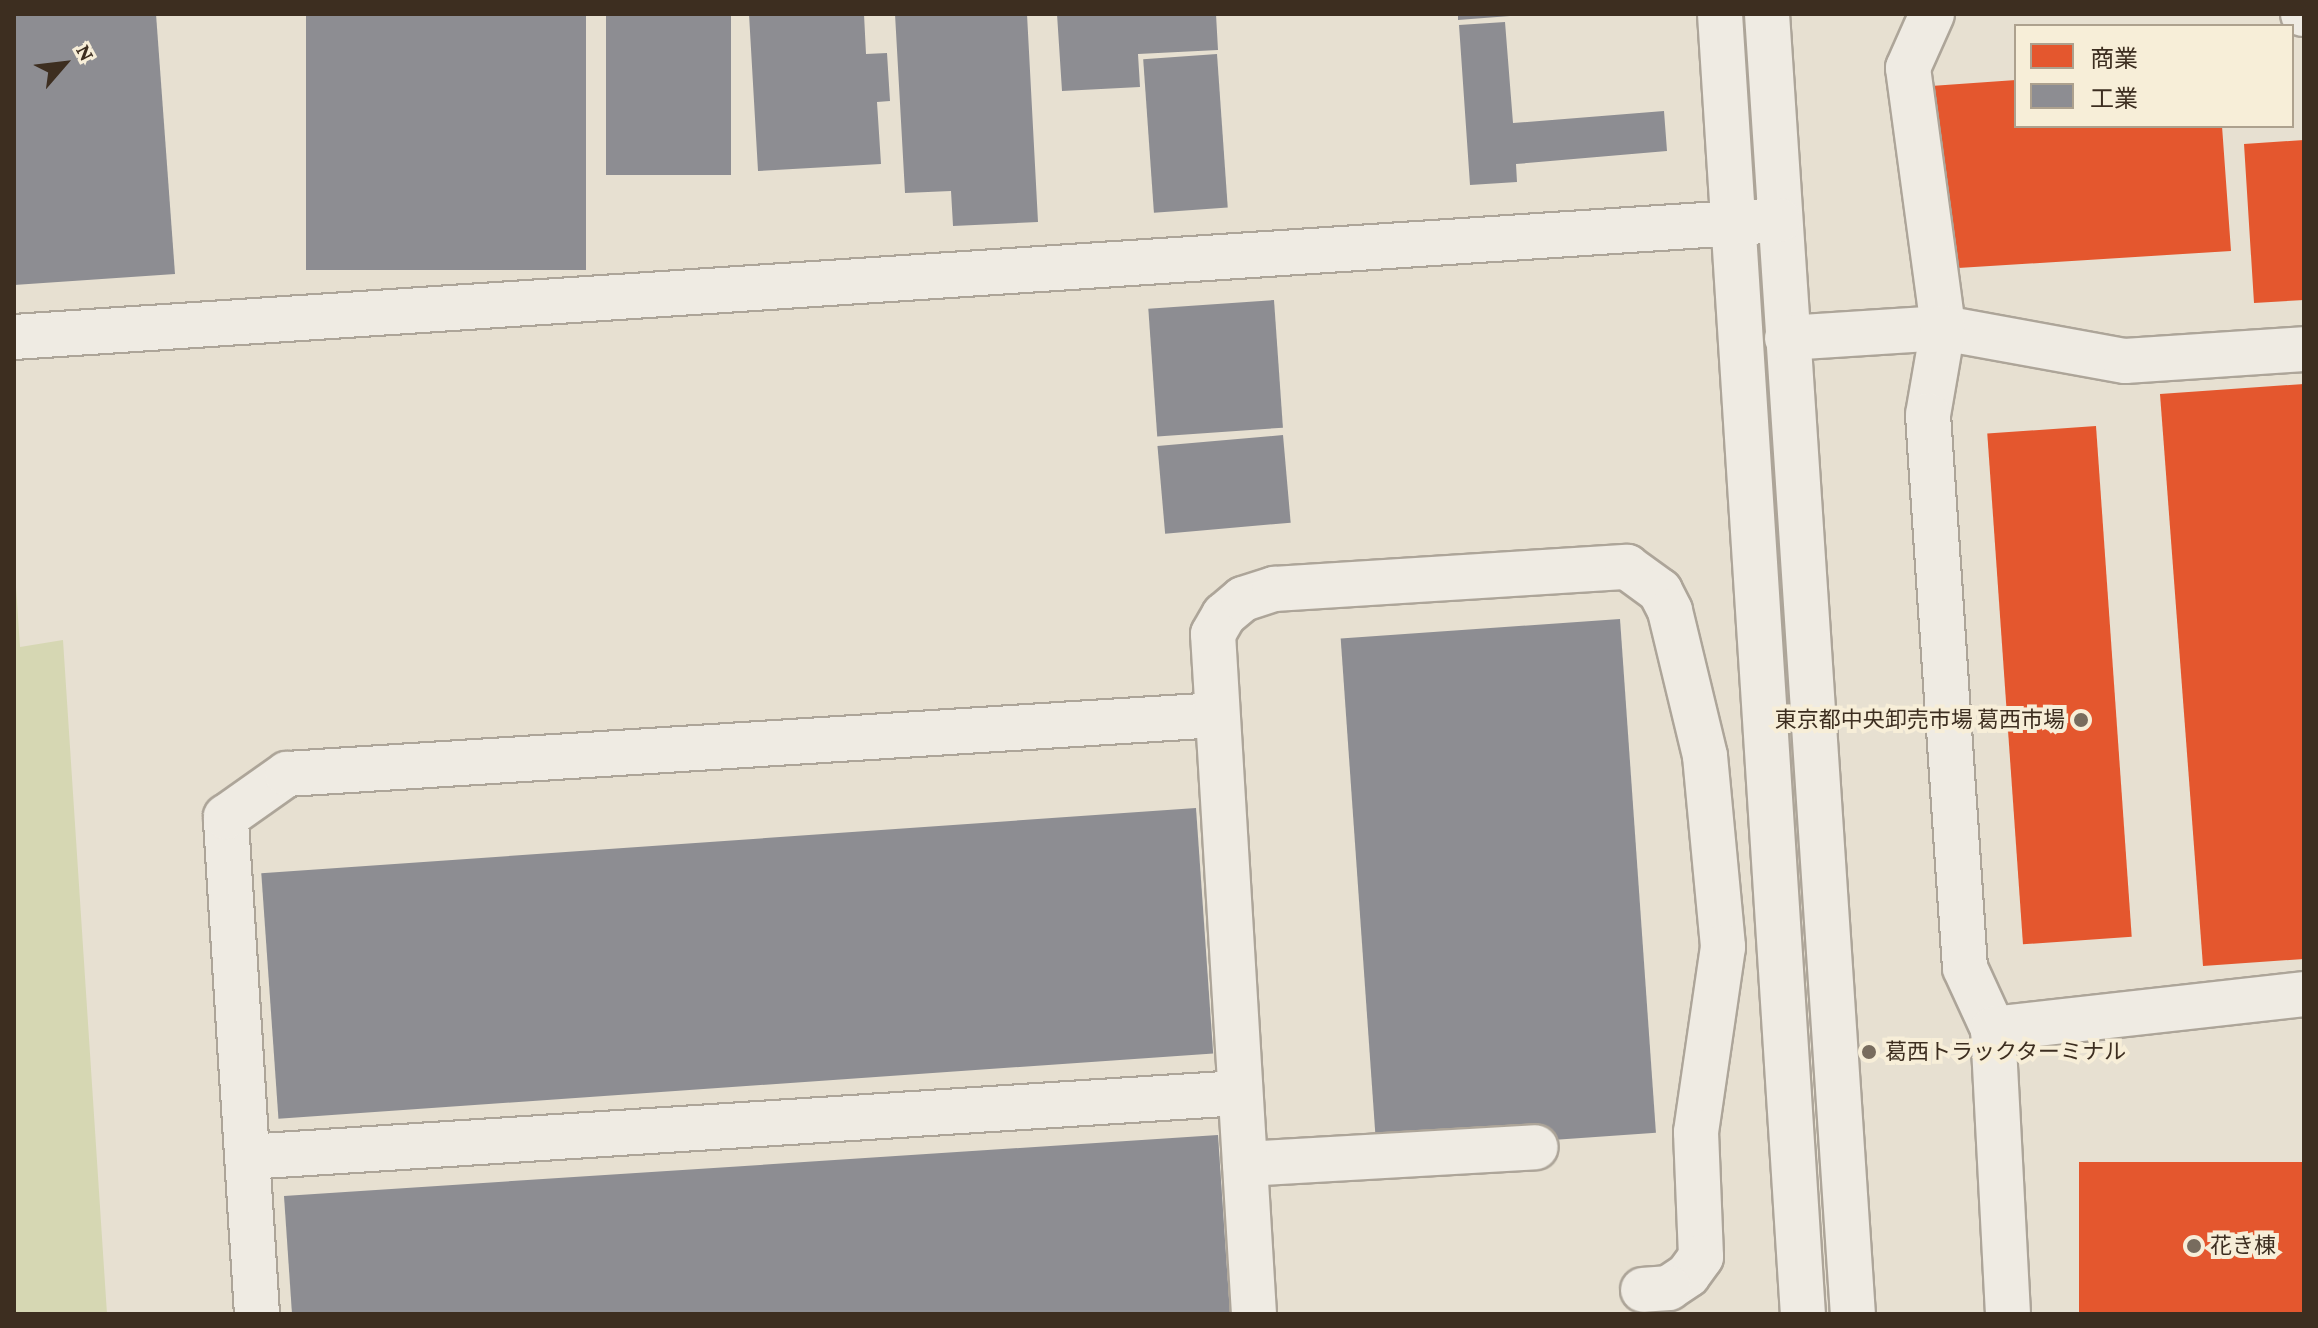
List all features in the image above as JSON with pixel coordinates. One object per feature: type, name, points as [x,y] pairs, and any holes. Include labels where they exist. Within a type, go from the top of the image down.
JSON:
[{"type":"street","points":[[1720,14],[1803,1314]]},
{"type":"street","points":[[1767,14],[1853,1314]]},
{"type":"street","points":[[1932,14],[1908,68],[1943,328],[1928,415],[1965,968],[1993,1029],[2008,1314]]},
{"type":"street","points":[[14,337],[1779,220]]},
{"type":"street","points":[[1787,338],[1943,328],[2125,361],[2304,349]]},
{"type":"street","points":[[1262,1310],[1245,1164],[1213,634],[1224,615],[1243,599],[1274,589],[1627,567],[1660,591],[1670,611],[1705,756],[1723,947],[1696,1132],[1701,1257],[1688,1275],[1669,1288],[1643,1290]]},
{"type":"street","points":[[257,1314],[226,817],[287,774],[1217,715]]},
{"type":"street","points":[[1993,1029],[2304,994]]},
{"type":"street","points":[[247,1157],[1240,1093]]},
{"type":"street","points":[[1245,1164],[1536,1147]]},
{"type":"green space","points":[[14,557],[20,647],[63,640],[107,1314],[14,1314]]},
{"type":"building: 商業","points":[[2014,80],[2014,128],[2222,128],[2231,251],[1942,269],[1931,86]]},
{"type":"building: 商業","points":[[2304,140],[2304,300],[2254,303],[2244,144]]},
{"type":"building: 商業","points":[[2304,384],[2304,959],[2203,966],[2160,394]]},
{"type":"building: 商業","points":[[2096,426],[2132,937],[2023,944],[1987,434]]},
{"type":"building: 商業","name":"花き棟","points":[[2079,1162],[2304,1162],[2304,1314],[2079,1314]]},
{"type":"building: 工業","points":[[14,14],[156,14],[175,274],[14,285]]},
{"type":"building: 工業","points":[[306,14],[586,14],[586,270],[306,270]]},
{"type":"building: 工業","points":[[606,14],[731,14],[731,175],[606,175]]},
{"type":"building: 工業","points":[[749,14],[864,14],[866,54],[887,53],[890,101],[877,102],[881,164],[758,171]]},
{"type":"building: 工業","points":[[895,14],[1027,14],[1038,222],[953,226],[951,191],[905,193]]},
{"type":"building: 工業","points":[[1057,14],[1216,14],[1218,50],[1138,54],[1140,87],[1062,91]]},
{"type":"building: 工業","points":[[1458,14],[1510,14],[1510,16],[1458,20]]},
{"type":"building: 工業","points":[[1505,22],[1513,123],[1664,111],[1667,151],[1516,164],[1517,182],[1470,185],[1459,25]]},
{"type":"building: 工業","points":[[1217,54],[1228,208],[1154,213],[1143,59]]},
{"type":"building: 工業","points":[[1274,300],[1283,428],[1157,436],[1148,309]]},
{"type":"building: 工業","points":[[1283,435],[1291,523],[1165,534],[1157,446]]},
{"type":"building: 工業","points":[[1620,619],[1656,1133],[1377,1152],[1341,639]]},
{"type":"building: 工業","points":[[1196,808],[1213,1053],[278,1119],[261,873]]},
{"type":"building: 工業","points":[[1218,1135],[1230,1314],[292,1314],[284,1196]]},
{"type":"place","name":"東京都中央卸売市場 葛西市場","points":[[2081,720]]},
{"type":"place","name":"葛西トラックターミナル","points":[[1869,1052]]},
{"type":"place","name":"花き棟","points":[[2194,1246]]}]
